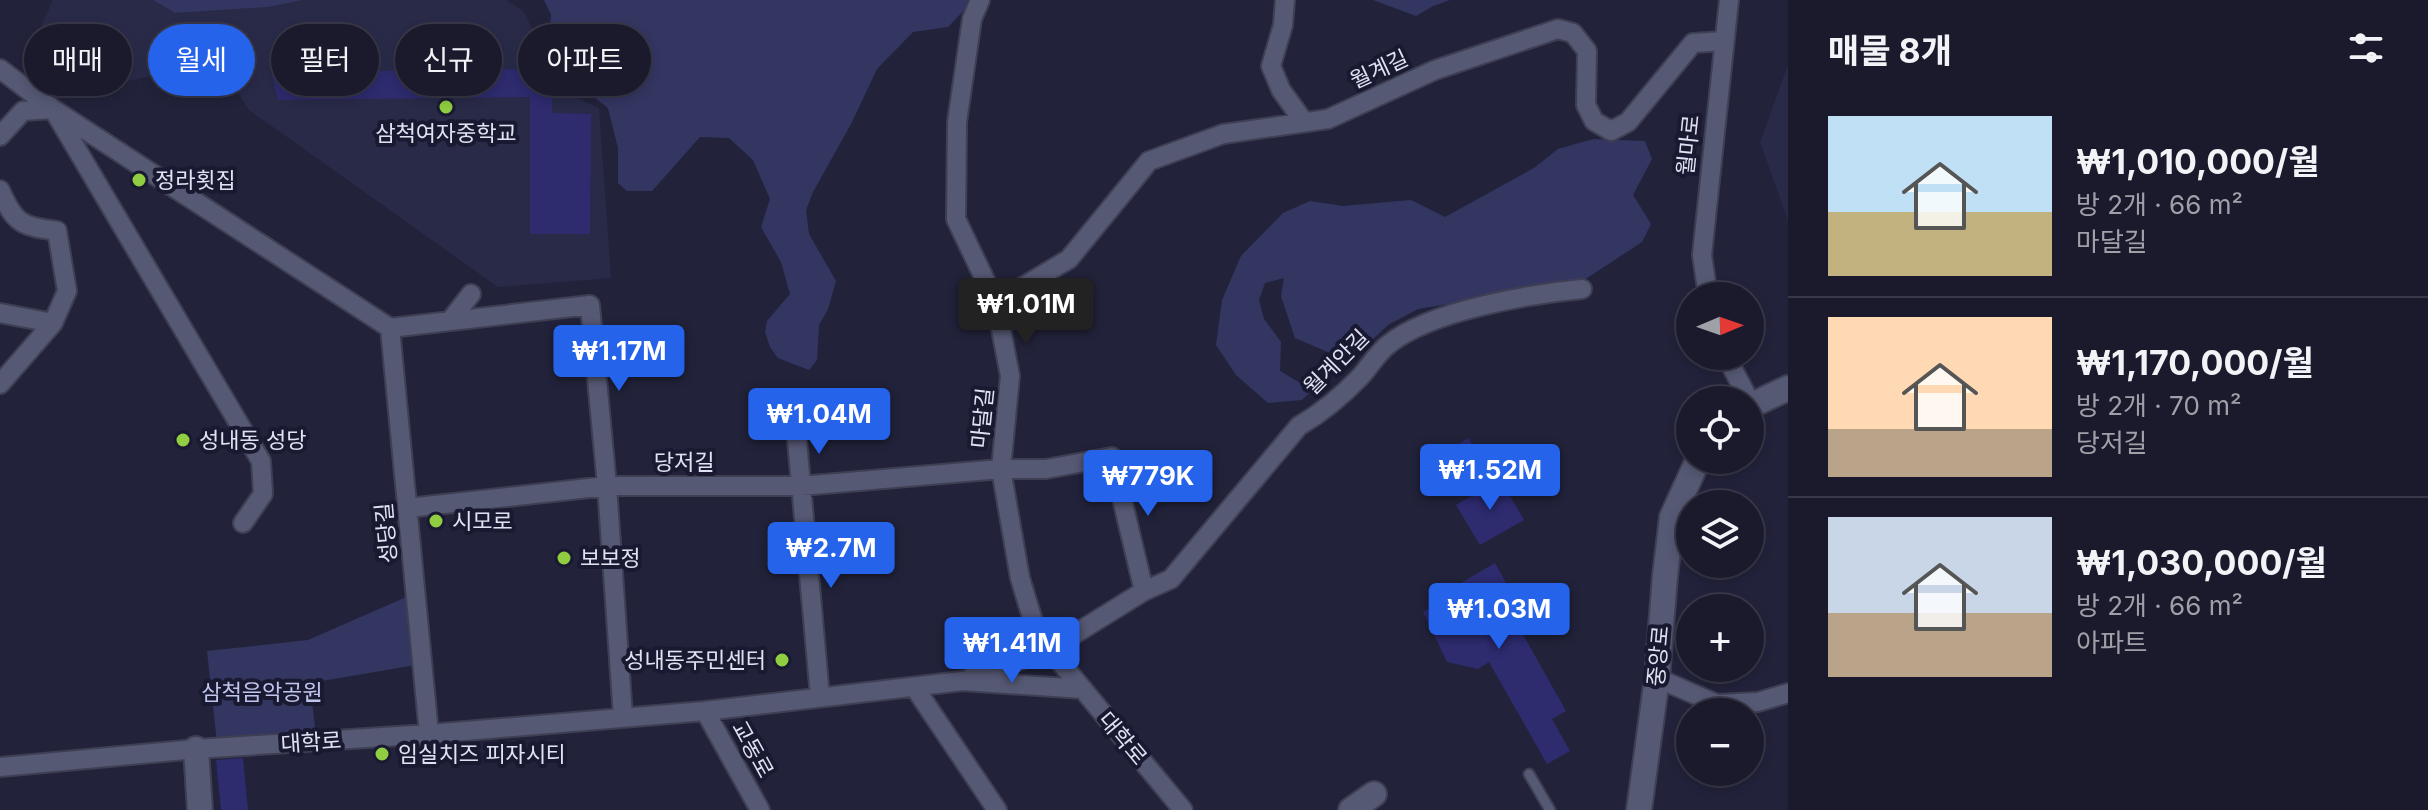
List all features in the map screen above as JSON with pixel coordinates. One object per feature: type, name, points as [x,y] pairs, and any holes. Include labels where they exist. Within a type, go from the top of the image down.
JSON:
[{"type":"street","name":"마달길","points":[[980,0],[972,19],[957,122],[956,219],[996,303],[1010,376],[1001,469],[1020,578],[1037,634],[1083,689]]},
{"type":"street","points":[[1285,0],[1283,25],[1271,66],[1281,90],[1304,122]]},
{"type":"street","name":"월마로","points":[[1706,282],[1702,255],[1729,0]]},
{"type":"street","name":"월계길","points":[[996,303],[1069,259],[1149,161],[1223,134],[1328,119],[1435,70],[1558,29],[1573,33],[1587,51],[1586,105],[1594,121],[1611,131],[1628,122],[1693,43],[1724,41]]},
{"type":"street","points":[[0,69],[53,109],[390,328],[590,305],[607,486],[623,717]]},
{"type":"street","points":[[0,136],[23,111],[53,109]]},
{"type":"street","points":[[53,109],[261,461],[263,494],[243,523]]},
{"type":"street","points":[[0,190],[11,215],[30,227],[57,231],[67,291],[53,323],[0,384]]},
{"type":"street","name":"월계안길","points":[[1049,650],[1144,591],[1171,579],[1299,426],[1333,403],[1388,344],[1421,326],[1459,313],[1542,293],[1582,289]]},
{"type":"street","points":[[450,321],[471,294]]},
{"type":"street","points":[[0,313],[53,323]]},
{"type":"street","name":"성당길","points":[[390,328],[429,734]]},
{"type":"street","points":[[1764,397],[1788,388]]},
{"type":"street","points":[[796,429],[820,697]]},
{"type":"street","points":[[1001,469],[1046,469],[1112,457],[1144,591]]},
{"type":"street","name":"당저길","points":[[408,508],[607,486],[801,486],[1001,469]]},
{"type":"street","name":"중앙로","points":[[1639,810],[1657,678],[1672,517],[1692,474]]},
{"type":"street","name":"대학로","points":[[0,767],[196,749],[705,711],[915,688],[962,681],[1049,650]]},
{"type":"street","points":[[1657,678],[1717,704],[1758,702],[1788,693]]},
{"type":"street","name":"대학로","points":[[962,681],[1083,689],[1178,809]]},
{"type":"street","points":[[915,688],[997,810]]},
{"type":"street","name":"교동로","points":[[705,711],[760,810]]},
{"type":"street","points":[[196,749],[200,810]]},
{"type":"street","points":[[1351,810],[1374,794]]},
{"type":"lane","points":[[1529,774],[1550,810]]},
{"type":"shaded area","points":[[53,0],[153,0],[175,13],[269,7],[303,0],[506,0],[523,11],[530,24],[518,24],[518,96],[573,96],[599,108],[611,278],[498,287],[249,110],[240,96],[255,96],[255,24],[148,24],[148,77],[132,80],[132,24],[42,24]]},
{"type":"shaded area","points":[[1788,65],[1788,220],[1760,142]]},
{"type":"green space","points":[[153,0],[303,0],[269,7],[175,13]]},
{"type":"green space","points":[[544,0],[974,0],[948,27],[913,32],[877,69],[813,192],[806,210],[809,234],[836,281],[828,309],[819,325],[817,360],[809,370],[778,358],[765,332],[767,321],[790,294],[781,262],[761,227],[770,199],[753,160],[729,138],[700,137],[652,191],[627,191],[618,183],[618,148],[608,108],[593,96],[651,96],[651,24],[550,24],[551,15]]},
{"type":"green space","points":[[1373,0],[1450,0],[1416,16]]},
{"type":"green space","points":[[1593,139],[1645,141],[1652,159],[1633,195],[1651,224],[1642,242],[1581,282],[1418,309],[1388,325],[1358,353],[1344,359],[1295,338],[1281,296],[1284,278],[1265,283],[1259,300],[1264,319],[1281,342],[1280,371],[1312,390],[1302,400],[1268,403],[1236,375],[1216,345],[1222,300],[1241,256],[1283,213],[1310,201],[1343,206],[1411,200],[1445,217],[1534,168],[1558,149]]},
{"type":"green space","name":"삼척음악공원","points":[[411,595],[416,665],[310,683],[316,736],[217,742],[207,651],[308,640]]},
{"type":"building","points":[[518,69],[518,96],[552,96],[552,113],[591,114],[590,234],[530,234],[530,97],[278,100],[277,96],[379,96],[379,71],[395,71],[395,96],[502,96],[502,70]]},
{"type":"building","points":[[1468,438],[1480,457],[1447,478],[1435,460]]},
{"type":"building","points":[[1500,479],[1524,520],[1480,545],[1456,505]]},
{"type":"building","points":[[1495,563],[1529,624],[1520,629],[1566,711],[1552,719],[1570,751],[1547,764],[1489,662],[1478,669],[1447,662],[1423,612],[1443,602],[1437,597]]},
{"type":"building","points":[[243,758],[248,810],[221,810],[216,760]]},
{"type":"place","name":"삼척여자중학교","points":[[446,107]]},
{"type":"place","name":"정라횟집","points":[[139,180]]},
{"type":"place","name":"성내동 성당","points":[[183,440]]},
{"type":"place","name":"시모로","points":[[436,521]]},
{"type":"place","name":"보보정","points":[[564,558]]},
{"type":"place","name":"성내동주민센터","points":[[782,660]]},
{"type":"place","name":"임실치즈 피자시티","points":[[382,754]]}]
